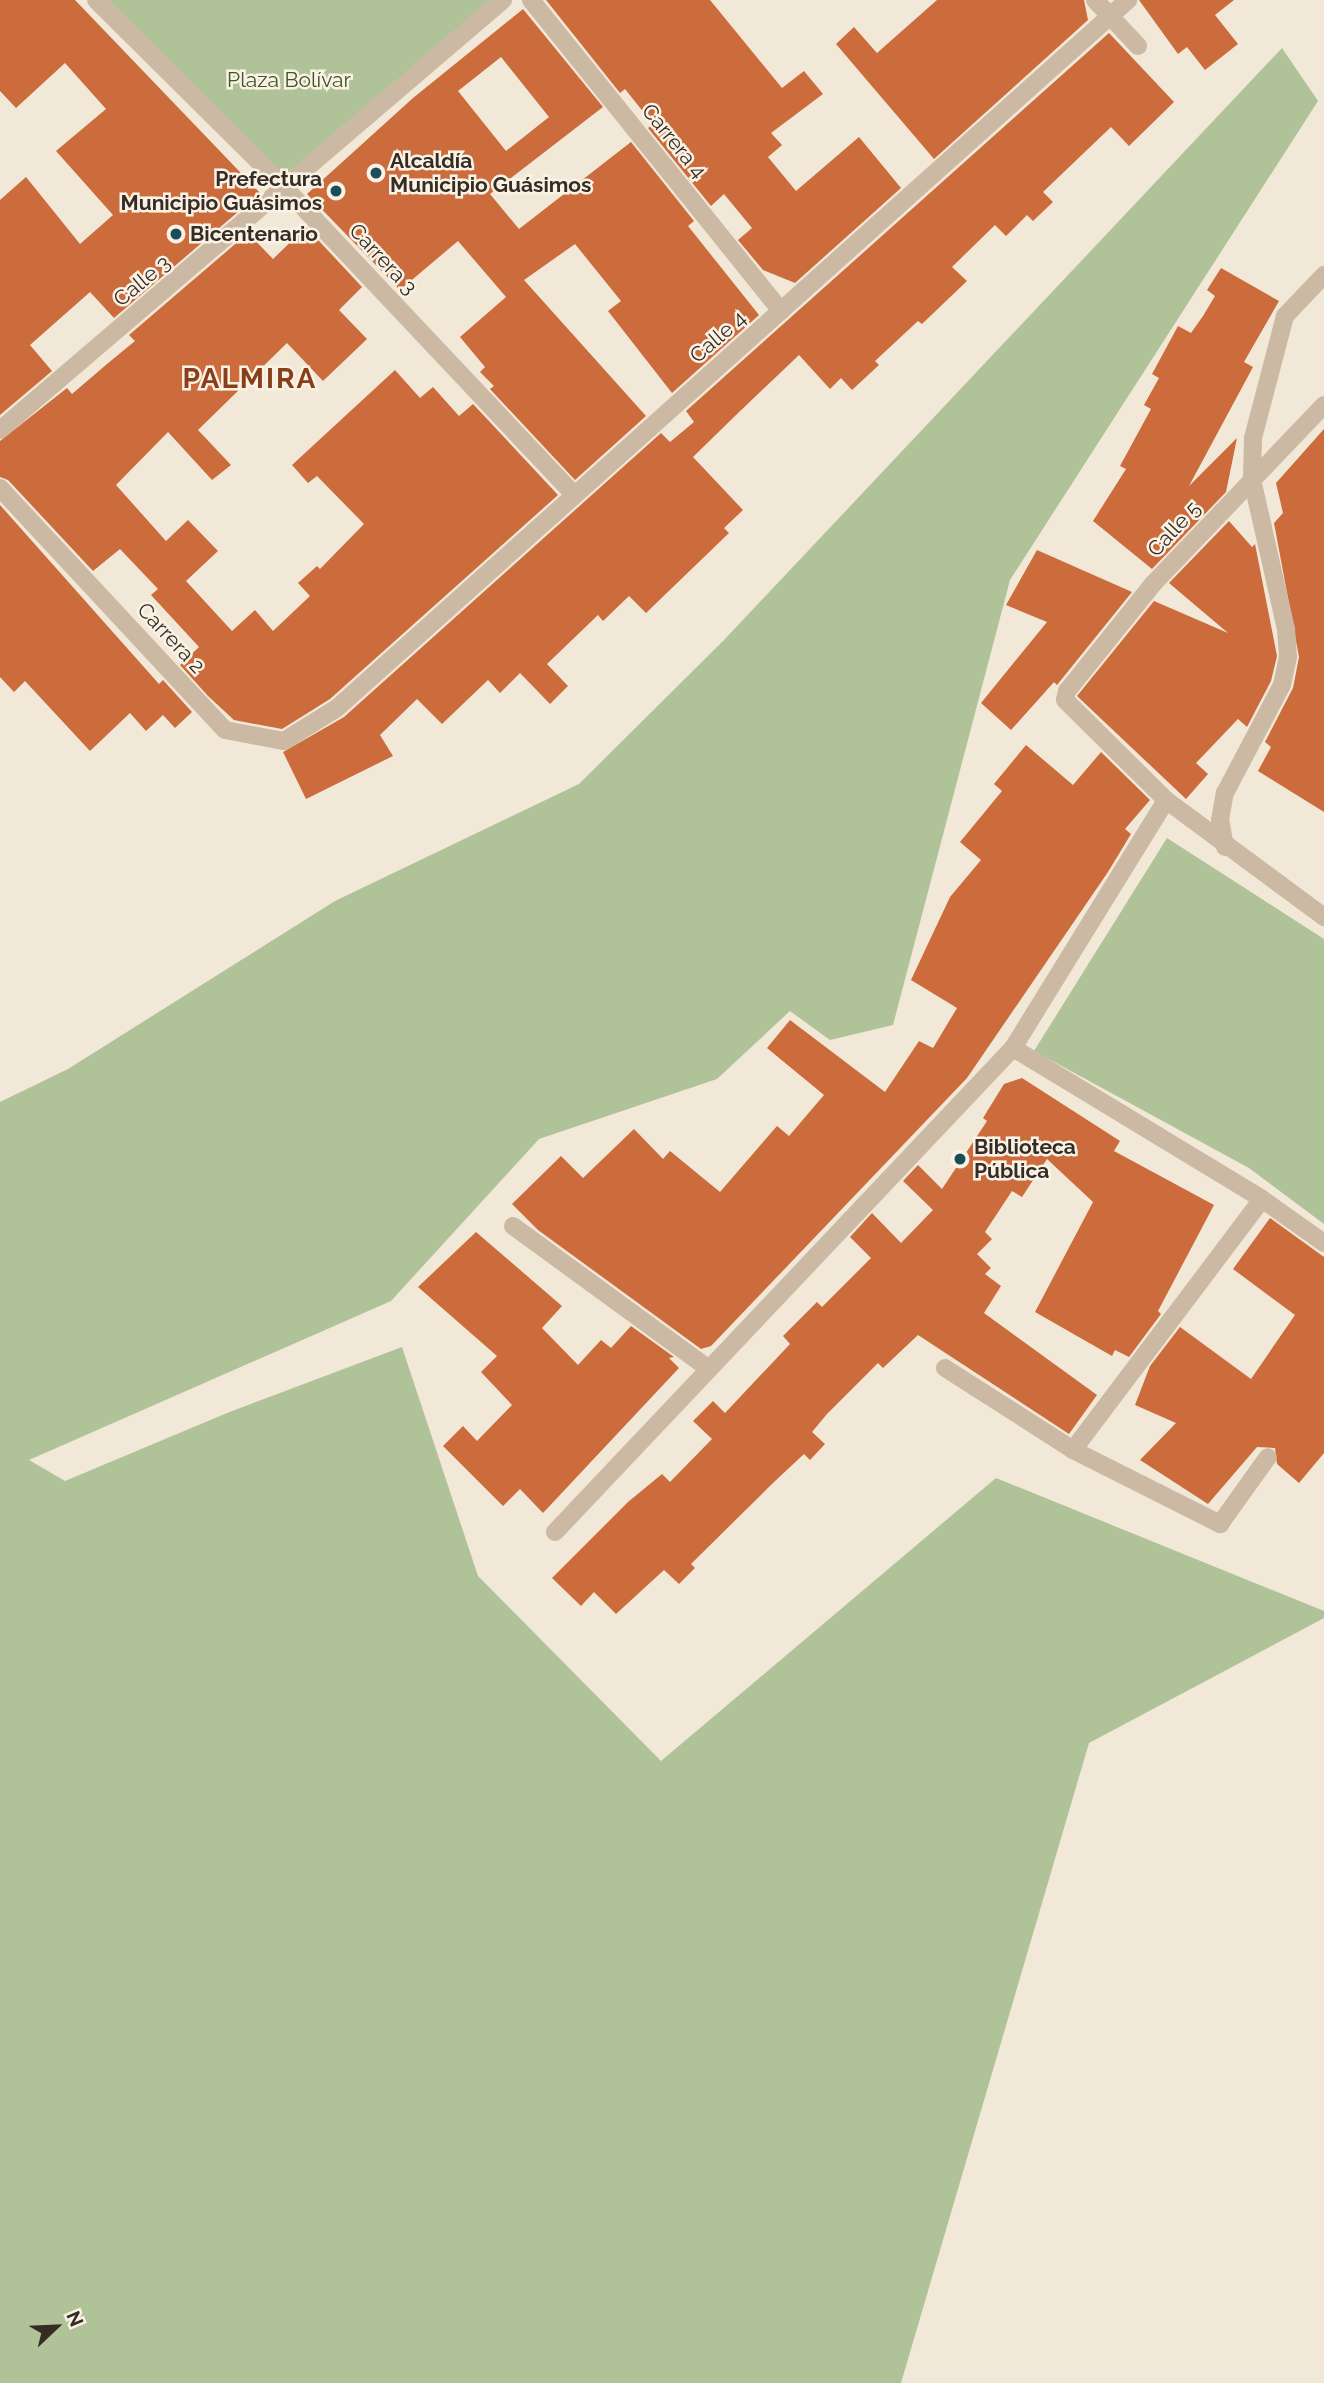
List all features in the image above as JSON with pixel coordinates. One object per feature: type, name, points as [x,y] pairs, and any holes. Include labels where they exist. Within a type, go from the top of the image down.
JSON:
[{"type":"street","name":"Carrera 3","points":[[96,0],[286,190],[573,494]]},
{"type":"street","name":"Calle 3","points":[[0,430],[286,190],[503,0]]},
{"type":"street","name":"Carrera 4","points":[[531,0],[781,311]]},
{"type":"street","points":[[1095,0],[1138,46]]},
{"type":"street","name":"Calle 4","points":[[337,708],[1128,0]]},
{"type":"street","points":[[1225,847],[1220,820],[1225,793],[1282,685],[1288,657],[1286,629],[1252,479],[1254,438],[1285,316],[1324,275]]},
{"type":"street","name":"Calle 5","points":[[1166,800],[1068,708],[1067,691],[1153,584],[1324,405]]},
{"type":"street","name":"Carrera 2","points":[[0,488],[225,730],[284,741],[337,708]]},
{"type":"street","points":[[555,1532],[1013,1048],[1166,800],[1225,847],[1324,917]]},
{"type":"street","points":[[1013,1048],[1262,1199],[1324,1243]]},
{"type":"street","points":[[1073,1450],[1262,1199]]},
{"type":"street","points":[[513,1226],[708,1368]]},
{"type":"street","points":[[944,1368],[1073,1450],[1220,1524],[1268,1457]]},
{"type":"green space","name":"Plaza Bolívar","points":[[96,0],[503,0],[286,189]]},
{"type":"green space","points":[[1282,48],[1318,101],[1010,580],[893,1025],[830,1040],[790,1011],[717,1079],[539,1139],[391,1301],[29,1460],[65,1481],[227,1413],[402,1347],[478,1576],[661,1761],[996,1478],[1324,1611],[1324,1618],[1089,1743],[901,2383],[0,2383],[0,1102],[68,1069],[335,901],[579,784],[724,640]]},
{"type":"green space","points":[[1167,838],[1324,939],[1324,1224],[1249,1168],[1034,1051]]},
{"type":"building","points":[[0,0],[75,0],[260,193],[114,318],[90,292],[30,345],[52,371],[0,415],[0,200],[26,177],[80,244],[113,215],[56,151],[106,109],[65,63],[16,108],[0,91]]},
{"type":"building","points":[[546,0],[710,0],[782,88],[804,71],[823,94],[771,133],[782,145],[768,157],[796,191],[859,137],[901,188],[795,283],[763,270],[738,240],[752,228],[724,194],[711,206],[648,128],[653,124],[625,89],[620,93]]},
{"type":"building","points":[[937,0],[1084,0],[1088,20],[934,159],[836,44],[854,27],[877,53]]},
{"type":"building","points":[[1139,0],[1234,0],[1215,15],[1238,44],[1205,70],[1187,47],[1178,54]]},
{"type":"building","points":[[523,9],[603,107],[490,194],[519,229],[631,142],[694,221],[688,226],[759,315],[672,393],[608,311],[621,301],[575,244],[524,280],[646,416],[575,480],[490,389],[494,386],[480,372],[485,367],[460,337],[506,297],[458,241],[400,290],[307,194],[413,98]],"holes":[[[501,57],[549,117],[506,151],[458,91]]]},
{"type":"building","points":[[1109,33],[1174,102],[1129,146],[1111,127],[1043,192],[1053,202],[1033,221],[1027,215],[1006,236],[995,225],[952,267],[967,281],[922,324],[918,321],[875,361],[879,365],[852,390],[841,378],[830,389],[799,355],[736,415],[693,457],[743,510],[724,528],[729,533],[646,613],[629,596],[603,621],[598,615],[547,664],[568,686],[550,704],[520,673],[500,693],[488,680],[442,724],[417,699],[380,735],[393,756],[306,799],[283,752],[344,717],[661,433],[670,442],[694,422],[686,411]]},
{"type":"building","points":[[306,227],[362,287],[339,310],[367,339],[323,381],[287,343],[198,430],[231,465],[212,480],[168,432],[116,485],[166,541],[188,520],[218,551],[186,581],[232,631],[255,610],[273,631],[310,596],[298,583],[317,566],[320,569],[364,524],[317,476],[308,483],[292,465],[395,370],[420,398],[433,387],[459,416],[473,404],[558,495],[330,699],[282,729],[234,720],[208,696],[180,665],[199,647],[151,595],[158,589],[120,549],[93,571],[8,480],[0,477],[0,441],[67,388],[72,394],[135,341],[129,335],[248,233],[273,259]]},
{"type":"building","points":[[1221,268],[1279,301],[1244,362],[1253,367],[1189,486],[1237,438],[1226,492],[1152,569],[1093,521],[1126,469],[1120,466],[1151,409],[1144,405],[1159,378],[1152,374],[1178,326],[1191,333],[1203,316],[1215,296],[1207,290]]},
{"type":"building","points":[[1324,429],[1324,812],[1258,771],[1271,747],[1265,742],[1293,688],[1299,657],[1274,523],[1283,513],[1276,483]]},
{"type":"building","points":[[0,505],[159,684],[163,680],[192,712],[175,728],[163,715],[146,731],[130,713],[90,751],[25,681],[14,692],[0,677]]},
{"type":"building","points":[[1229,521],[1252,547],[1255,544],[1277,656],[1271,681],[1247,727],[1238,719],[1196,763],[1208,774],[1186,799],[1077,696],[1154,601],[1228,633],[1169,583]]},
{"type":"building","points":[[1037,550],[1132,592],[1057,685],[1054,682],[1011,730],[981,703],[1047,622],[1006,605]]},
{"type":"building","points":[[1026,745],[1073,785],[1101,752],[1150,800],[1125,829],[1131,834],[1108,872],[967,1078],[711,1346],[701,1349],[538,1230],[512,1204],[561,1156],[583,1178],[634,1129],[663,1159],[670,1151],[720,1192],[777,1126],[789,1136],[824,1095],[767,1048],[790,1020],[885,1092],[919,1041],[933,1048],[957,1008],[911,980],[950,897],[981,860],[960,842],[1002,791],[994,784]]},
{"type":"building","points":[[1022,1078],[1120,1141],[1114,1151],[1214,1205],[1158,1311],[1161,1314],[1129,1357],[1115,1350],[1112,1356],[1035,1312],[1093,1202],[1047,1159],[1022,1197],[1012,1191],[985,1232],[992,1239],[977,1254],[991,1268],[985,1274],[1001,1286],[984,1313],[1097,1395],[1069,1434],[918,1335],[883,1368],[878,1363],[827,1414],[812,1432],[825,1444],[810,1460],[804,1454],[774,1482],[691,1564],[695,1568],[679,1584],[664,1570],[616,1614],[594,1592],[581,1606],[552,1578],[628,1502],[662,1474],[670,1482],[712,1439],[693,1421],[713,1401],[725,1413],[790,1344],[783,1336],[817,1302],[822,1307],[871,1258],[850,1237],[872,1213],[901,1243],[933,1210],[903,1181],[918,1165],[942,1189],[987,1121],[983,1118],[1004,1084]]},
{"type":"building","points":[[1270,1218],[1324,1257],[1324,1453],[1299,1483],[1277,1464],[1275,1448],[1257,1447],[1208,1504],[1140,1460],[1176,1423],[1135,1405],[1150,1366],[1180,1327],[1251,1379],[1295,1315],[1233,1269]]},
{"type":"building","points":[[476,1232],[562,1306],[542,1328],[578,1365],[601,1340],[611,1348],[631,1326],[674,1357],[669,1358],[679,1368],[543,1513],[520,1489],[503,1506],[443,1446],[463,1426],[477,1441],[512,1405],[481,1372],[497,1356],[418,1287]]},
{"type":"place","name":"Alcaldía Municipio Guásimos","points":[[376,173]]},
{"type":"place","name":"Prefectura Municipio Guásimos","points":[[336,191]]},
{"type":"place","name":"Bicentenario","points":[[176,234]]},
{"type":"place","name":"Biblioteca Pública","points":[[960,1159]]},
{"type":"district","name":"PALMIRA","points":[[250,379]]}]
